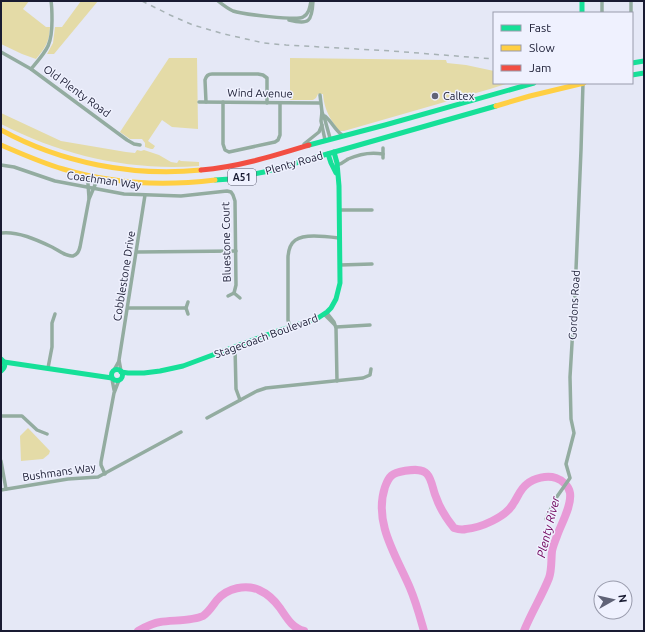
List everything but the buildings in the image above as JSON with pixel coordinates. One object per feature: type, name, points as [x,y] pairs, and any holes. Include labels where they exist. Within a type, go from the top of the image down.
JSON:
[{"type":"main road","points":[[582,1],[582,12]]},
{"type":"main road","points":[[633,63],[644,61]]},
{"type":"main road","points":[[633,75],[644,73]]},
{"type":"main road","name":"Plenty Road","points":[[1,130],[34,146],[82,161],[113,168],[153,172],[188,171],[241,164],[530,84]]},
{"type":"main road","name":"Plenty Road","points":[[1,145],[43,163],[96,178],[154,184],[207,182],[238,178],[264,172],[530,96],[578,84]]},
{"type":"main road","name":"Stagecoach Boulevard","points":[[121,372],[136,373],[178,367],[326,314],[335,303],[339,293],[340,265],[339,186],[334,152],[330,139]]},
{"type":"main road","name":"Stagecoach Boulevard","points":[[325,140],[328,154],[335,166]]},
{"type":"main road","points":[[2,359],[18,364],[100,376],[115,380],[120,379],[122,375],[121,372],[116,370],[100,376]]},
{"type":"main road","points":[[2,359],[5,364],[2,371]]},
{"type":"main road","points":[[2,371],[18,364]]},
{"type":"main road","points":[[112,378],[111,374],[113,371]]},
{"type":"main road","name":"Stagecoach Boulevard","points":[[120,379],[136,373]]},
{"type":"street","points":[[32,69],[47,49],[50,42],[52,32],[52,1]]},
{"type":"street","points":[[218,1],[235,12],[284,18],[301,18],[306,15],[312,1]]},
{"type":"street","points":[[284,18],[304,23],[312,15],[312,1]]},
{"type":"street","points":[[602,1],[602,12]]},
{"type":"street","points":[[631,1],[631,12]]},
{"type":"street","name":"Old Plenty Road","points":[[1,52],[32,69],[127,140],[134,144],[140,145]]},
{"type":"street","points":[[206,102],[205,80],[208,75],[258,74],[267,78],[267,102]]},
{"type":"street","name":"Gordons Road","points":[[546,519],[556,498],[570,478],[566,464],[574,433],[571,419],[570,377],[582,150],[583,84]]},
{"type":"street","points":[[320,95],[320,103],[330,139]]},
{"type":"street","name":"Wind Avenue","points":[[199,102],[320,103]]},
{"type":"street","points":[[223,102],[223,144],[224,149],[228,152],[278,140],[280,135],[280,103]]},
{"type":"street","points":[[323,114],[328,118],[338,133],[343,136]]},
{"type":"street","points":[[323,114],[321,118],[325,140]]},
{"type":"street","points":[[298,148],[319,132],[322,125]]},
{"type":"street","points":[[383,148],[383,158]]},
{"type":"street","name":"Plenty Road","points":[[335,166],[342,164],[351,158],[368,153],[383,154]]},
{"type":"street","name":"Coachman Way","points":[[1,166],[14,167],[55,181],[124,194],[180,196],[224,191],[231,192]]},
{"type":"street","points":[[89,176],[89,199]]},
{"type":"street","points":[[1,233],[22,236],[35,240],[67,255],[74,255],[78,252],[80,247],[89,199],[96,178]]},
{"type":"street","name":"Bluestone Court","points":[[231,192],[235,201],[236,285],[234,294]]},
{"type":"street","name":"Cobblestone Drive","points":[[113,371],[119,360],[146,195]]},
{"type":"street","points":[[339,210],[372,210]]},
{"type":"street","points":[[292,327],[289,317],[288,257],[290,247],[294,241],[301,237],[339,236]]},
{"type":"street","points":[[137,252],[236,251]]},
{"type":"street","points":[[340,265],[372,264]]},
{"type":"street","name":"Bluestone Court","points":[[228,296],[234,294]]},
{"type":"street","name":"Bluestone Court","points":[[234,294],[240,298]]},
{"type":"street","points":[[188,302],[186,308],[188,314]]},
{"type":"street","points":[[128,308],[186,308]]},
{"type":"street","points":[[48,368],[52,347],[52,323],[55,314]]},
{"type":"street","points":[[326,314],[332,319],[335,326],[337,381]]},
{"type":"street","points":[[335,326],[370,325]]},
{"type":"street","points":[[235,347],[236,389],[240,400]]},
{"type":"street","name":"Cobblestone Drive","points":[[119,360],[121,372]]},
{"type":"street","points":[[207,418],[262,389],[364,378],[370,375],[371,369]]},
{"type":"street","points":[[112,378],[114,393]]},
{"type":"street","points":[[105,474],[101,462],[114,393],[120,379]]},
{"type":"street","points":[[1,416],[22,416],[38,431],[47,434]]},
{"type":"street","name":"Bushmans Way","points":[[1,490],[68,479],[96,478],[181,432]]},
{"type":"street","points":[[1,461],[6,489]]},
{"type":"shaded area","points":[[1,1],[29,1],[23,9],[46,27],[50,27],[49,37],[46,44],[36,59],[1,44]]},
{"type":"shaded area","points":[[81,1],[98,1],[54,54],[47,54],[53,43],[55,27],[62,27]]},
{"type":"shaded area","points":[[169,58],[197,58],[198,129],[172,127],[162,120],[148,141],[155,146],[151,149],[145,147],[145,143],[142,139],[130,139],[120,132]]},
{"type":"shaded area","points":[[290,58],[446,60],[447,63],[493,71],[493,84],[506,84],[344,131],[339,131],[328,114],[323,94],[318,94],[313,100],[290,100]]},
{"type":"shaded area","points":[[1,113],[61,141],[135,153],[137,150],[144,150],[159,155],[171,162],[177,163],[179,160],[199,162],[199,166],[148,166],[97,159],[73,153],[48,145],[1,124]]},
{"type":"shaded area","points":[[28,428],[50,451],[49,454],[43,459],[21,461],[20,436]]},
{"type":"waterway","name":"Plenty River","points":[[424,631],[412,593],[388,539],[382,514],[382,500],[388,480],[397,473],[413,470],[419,470],[427,474],[448,521],[454,528],[460,529],[478,526],[492,521],[505,513],[510,509],[525,486],[533,480],[552,477],[561,480],[567,486],[570,493],[569,504],[553,547],[550,575],[524,631]]},
{"type":"waterway","name":"Plenty River","points":[[138,631],[149,625],[165,621],[199,618],[203,616],[221,596],[231,590],[243,587],[254,588],[268,596],[276,603],[296,628],[304,631]]},
{"type":"railway","points":[[142,1],[193,25],[264,43],[493,59]]},
{"type":"traffic: fast","points":[[582,1],[582,12]]},
{"type":"traffic: fast","points":[[633,63],[644,61]]},
{"type":"traffic: fast","points":[[633,75],[644,73]]},
{"type":"traffic: fast","points":[[309,145],[530,84]]},
{"type":"traffic: fast","points":[[215,180],[230,179],[264,172],[496,106]]},
{"type":"traffic: fast","points":[[121,372],[144,373],[183,366],[272,333],[318,318],[331,308],[336,299],[340,283],[339,186],[337,163],[334,152]]},
{"type":"traffic: fast","points":[[328,154],[336,173]]},
{"type":"traffic: fast","points":[[1,359],[5,365],[1,371]]},
{"type":"traffic: fast","points":[[4,362],[112,378]]},
{"type":"traffic: fast","points":[[115,370],[119,370],[121,371],[122,375],[121,379],[115,380],[112,377],[112,373],[115,370]]},
{"type":"traffic: slow","points":[[496,106],[580,84]]},
{"type":"traffic: slow","points":[[1,130],[48,151],[98,165],[150,171],[175,172],[201,170]]},
{"type":"traffic: slow","points":[[1,145],[55,167],[100,178],[119,181],[158,183],[215,180]]},
{"type":"traffic: jam","points":[[201,170],[242,164],[309,145]]},
{"type":"place","name":"Caltex","points":[[435,96]]}]
